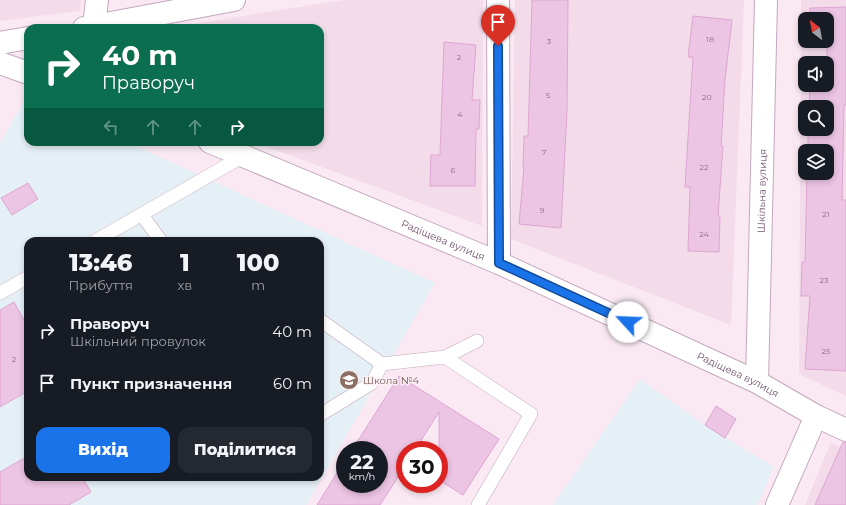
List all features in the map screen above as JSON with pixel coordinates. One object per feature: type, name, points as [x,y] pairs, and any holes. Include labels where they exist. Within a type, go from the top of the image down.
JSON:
[{"type":"street","points":[[90,24],[97,0]]},
{"type":"street","points":[[105,24],[234,0]]},
{"type":"street","points":[[498,0],[499,263]]},
{"type":"street","name":"Шкільна вулиця","points":[[757,382],[766,0]]},
{"type":"street","points":[[0,43],[24,39]]},
{"type":"street","points":[[0,63],[24,72]]},
{"type":"street","name":"Радіщева вулиця","points":[[221,146],[499,263],[757,382],[816,416],[846,430]]},
{"type":"street","points":[[777,505],[816,416]]},
{"type":"lane","points":[[102,237],[245,155]]},
{"type":"lane","points":[[142,215],[158,237]]},
{"type":"lane","points":[[0,293],[24,280]]},
{"type":"lane","points":[[324,323],[382,364],[445,357],[477,341]]},
{"type":"lane","points":[[445,357],[531,414],[478,505]]},
{"type":"lane","points":[[324,413],[372,383],[382,364]]},
{"type":"shaded area","points":[[0,0],[81,0],[80,11],[0,21]]},
{"type":"shaded area","points":[[344,0],[483,0],[482,226],[265,146],[324,146],[324,24],[193,24]]},
{"type":"shaded area","points":[[515,0],[744,0],[731,325],[511,239]]},
{"type":"shaded area","points":[[801,0],[846,0],[846,396],[799,374],[800,180],[834,180],[834,144],[800,144],[800,136],[834,136],[834,100],[800,100],[801,92],[834,92],[834,56],[801,56],[801,48],[834,48],[834,12],[801,12]]},
{"type":"shaded area","name":"Школа №4","points":[[24,101],[24,146],[136,146],[435,283],[343,441],[336,441],[336,453],[324,474],[324,237],[24,237],[24,481],[320,481],[306,505],[0,505],[0,143]]},
{"type":"shaded area","points":[[640,379],[703,424],[774,467],[757,505],[553,505]]},
{"type":"shaded area","points":[[831,442],[846,450],[846,505],[805,505]]},
{"type":"building","points":[[532,0],[568,0],[567,111],[561,228],[519,224],[524,167],[524,136],[528,136]]},
{"type":"building","points":[[846,7],[846,105],[844,105],[842,200],[846,200],[846,371],[805,369],[810,296],[801,296],[802,262],[805,262],[807,180],[834,180],[834,144],[808,144],[808,136],[834,136],[834,100],[809,100],[810,92],[834,92],[834,56],[827,56],[827,48],[834,48],[834,12],[810,12],[810,8]]},
{"type":"building","points":[[693,16],[732,20],[725,80],[721,146],[723,146],[718,216],[720,216],[719,252],[688,251],[690,187],[685,187],[693,57],[688,57]]},
{"type":"building","points":[[444,42],[476,45],[472,100],[480,100],[479,129],[476,129],[475,186],[430,186],[431,155],[440,155]]},
{"type":"building","points":[[28,183],[38,199],[12,215],[1,198]]},
{"type":"building","points":[[14,302],[24,320],[24,393],[0,407],[0,310]]},
{"type":"building","points":[[399,376],[499,439],[463,495],[448,486],[448,441],[439,441],[439,412],[421,441],[396,441],[396,480],[388,493],[388,441],[358,441]]},
{"type":"building","points":[[716,406],[736,419],[725,438],[705,425]]},
{"type":"building","points":[[843,442],[846,442],[846,505],[815,505]]},
{"type":"building","points":[[24,458],[24,481],[84,481],[91,492],[69,505],[0,505],[0,472]]},
{"type":"building","points":[[336,474],[336,493],[388,493],[380,505],[317,505]]},
{"type":"place","name":"Школа №4","points":[[349,380]]},
{"type":"route","points":[[498,46],[499,263],[628,322]]}]
